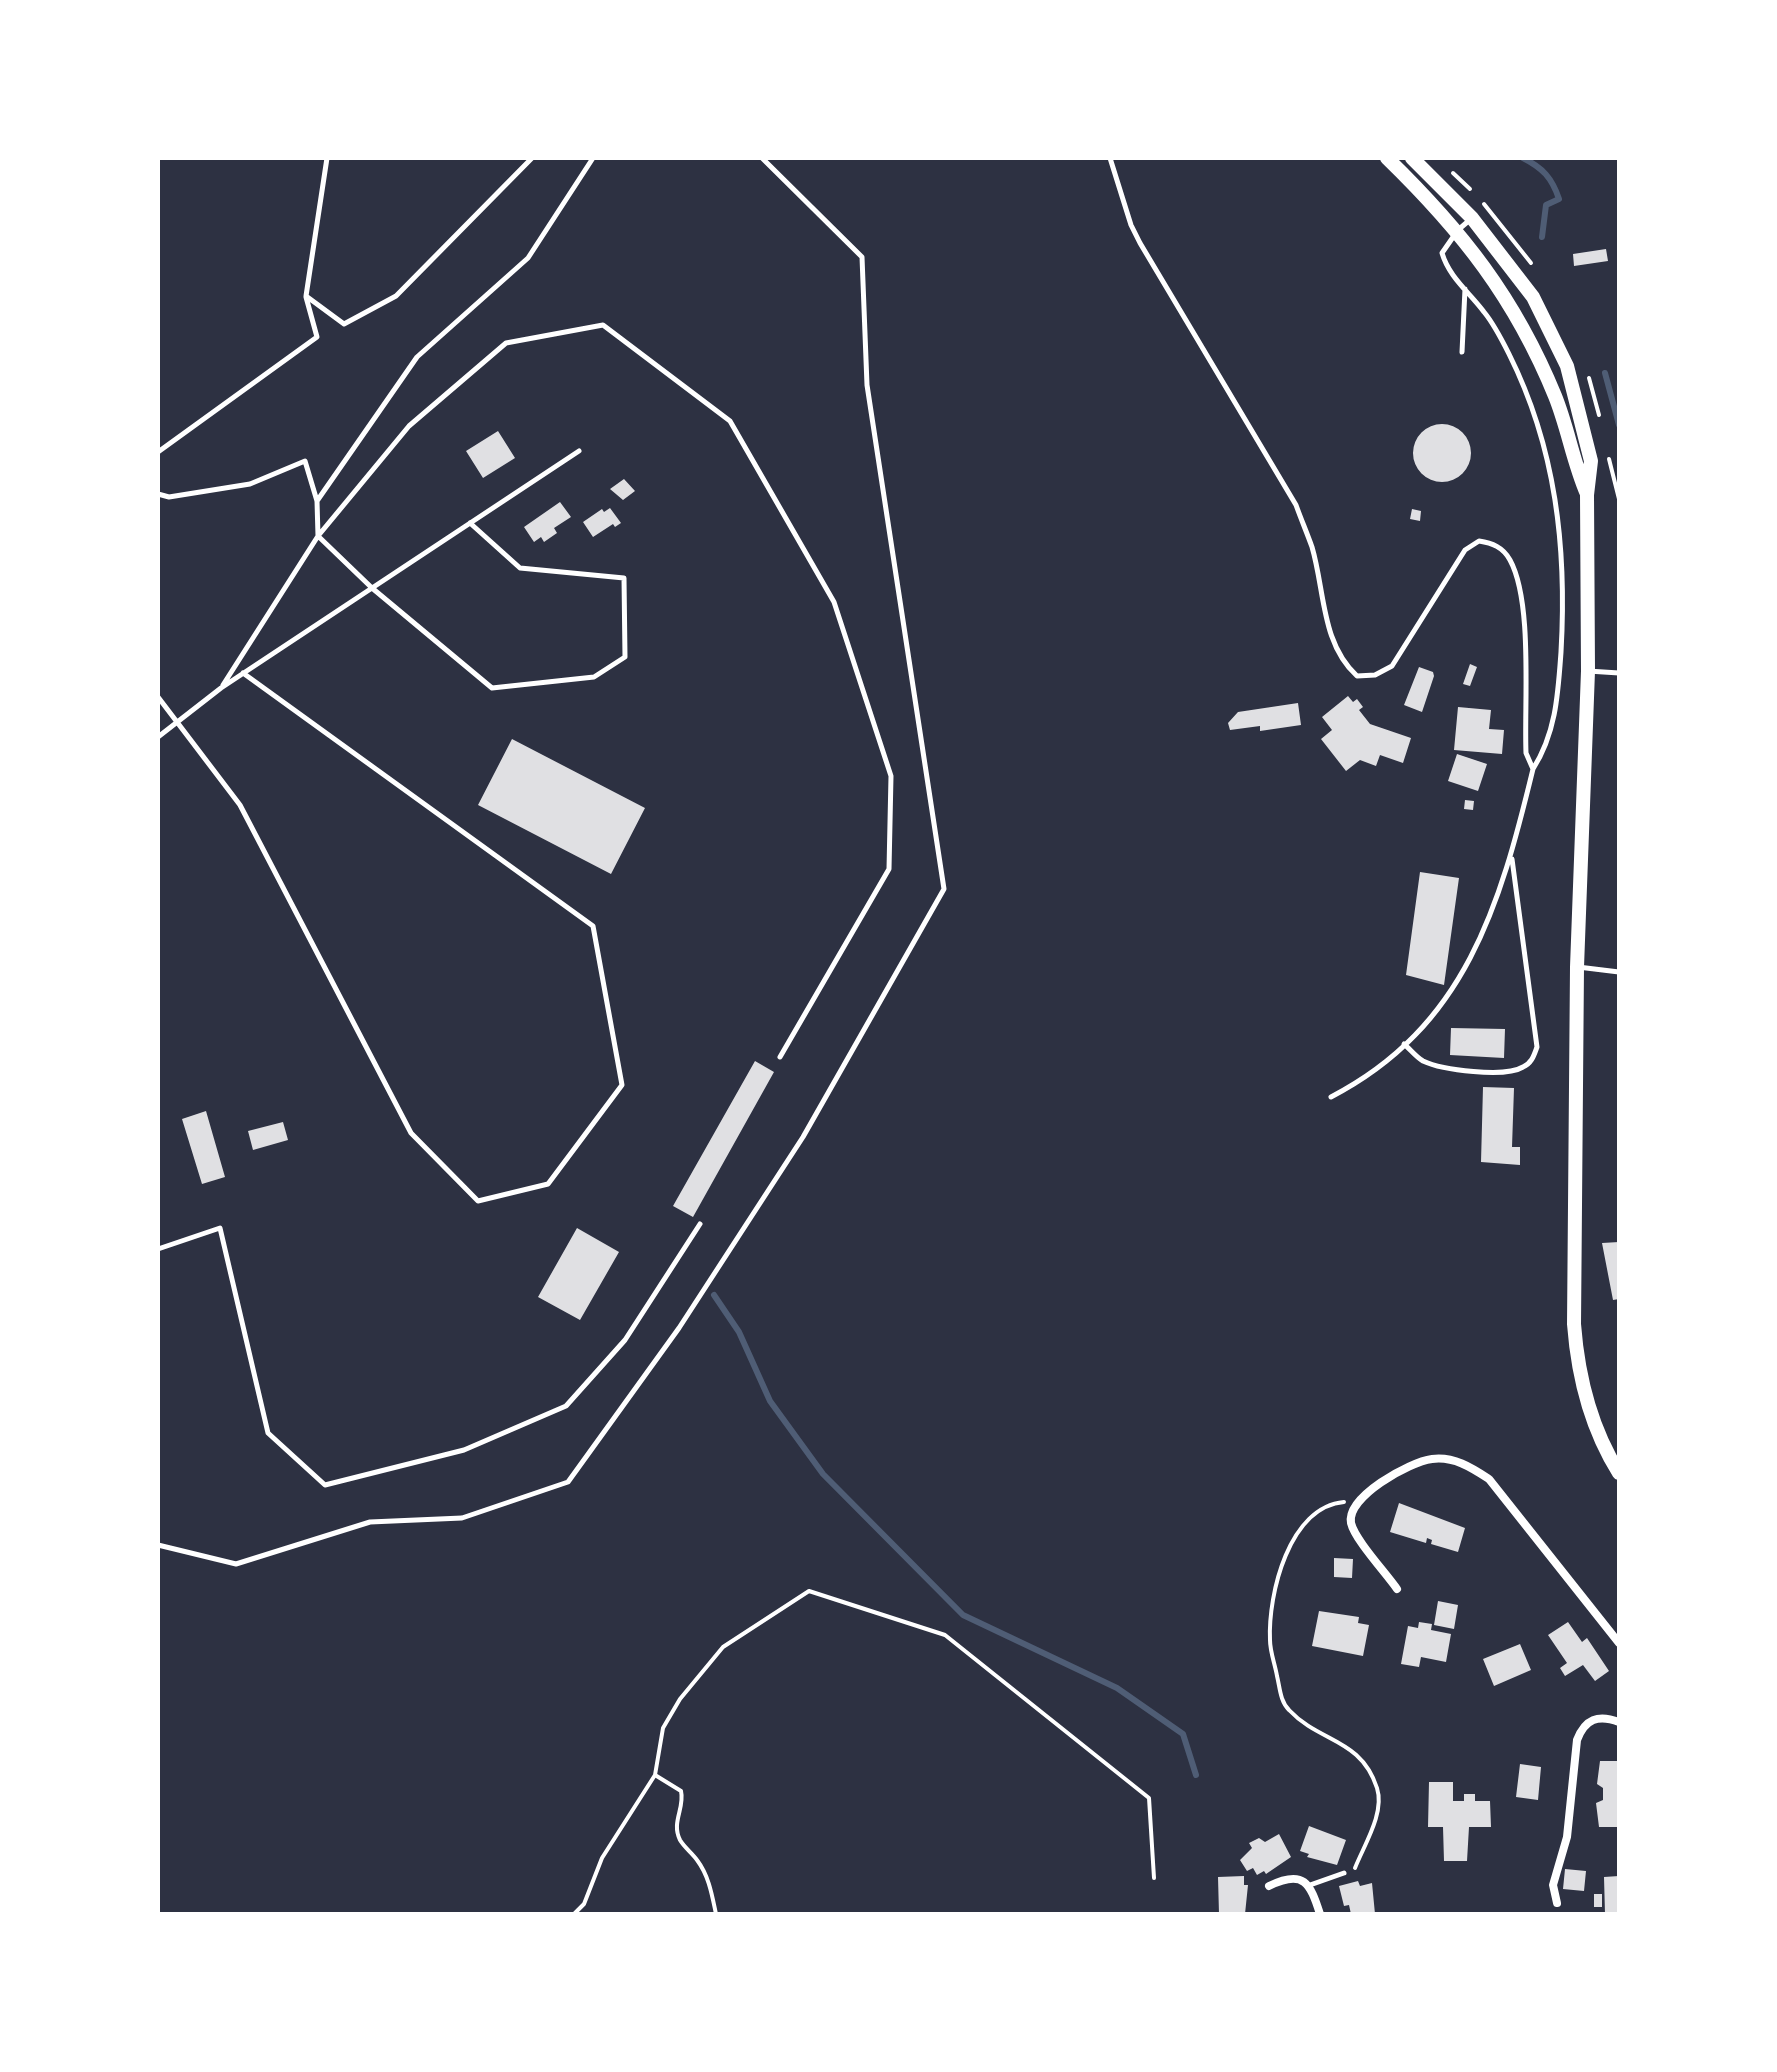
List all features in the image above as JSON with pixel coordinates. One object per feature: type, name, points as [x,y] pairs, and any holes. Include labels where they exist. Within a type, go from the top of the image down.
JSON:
[{"type":"main road","points":[[1387,158],[1458,230],[1505,293],[1527,333],[1556,399],[1575,468],[1587,495]]},
{"type":"main road","points":[[1412,158],[1472,218],[1533,297],[1567,366],[1591,461],[1587,495],[1588,671],[1577,967],[1576,1357],[1590,1413],[1619,1473]]},
{"type":"street","points":[[1397,1589],[1351,1526],[1350,1511],[1358,1501],[1407,1466],[1432,1459],[1449,1459],[1470,1466],[1489,1479],[1619,1643]]},
{"type":"street","points":[[1557,1903],[1553,1885],[1567,1837],[1577,1740],[1583,1725],[1592,1719],[1604,1717],[1619,1722]]},
{"type":"street","points":[[1269,1886],[1285,1878],[1310,1885],[1320,1914]]},
{"type":"lane","points":[[158,452],[317,337],[306,296],[327,158]]},
{"type":"lane","points":[[306,296],[344,324],[396,296],[532,158]]},
{"type":"lane","points":[[317,501],[417,357],[528,258],[593,158]]},
{"type":"lane","points":[[158,1545],[236,1564],[370,1522],[462,1518],[568,1482],[679,1328],[803,1137],[944,889],[867,385],[862,257],[762,158]]},
{"type":"lane","points":[[1110,158],[1140,243],[1296,505],[1312,548],[1333,646],[1342,662],[1357,676],[1375,675],[1392,666],[1465,550],[1472,545],[1479,541],[1495,544],[1509,558],[1516,577],[1524,631],[1526,753],[1533,769]]},
{"type":"lane","points":[[1331,1097],[1370,1074],[1404,1044],[1462,978],[1511,857],[1533,769],[1548,746],[1558,698],[1564,594],[1553,479],[1526,391],[1487,316],[1447,270],[1442,253],[1458,230],[1472,218]]},
{"type":"lane","points":[[1462,352],[1465,288]]},
{"type":"lane","points":[[221,688],[318,536],[409,426],[506,343],[603,325],[730,421],[834,602],[891,776],[889,869],[780,1057]]},
{"type":"lane","points":[[158,737],[243,673],[579,451]]},
{"type":"lane","points":[[158,494],[169,497],[250,484],[305,461],[317,501],[318,536],[372,588],[492,688],[594,677],[625,657],[624,578],[520,568],[470,523]]},
{"type":"lane","points":[[1588,671],[1619,673]]},
{"type":"lane","points":[[158,697],[240,805],[411,1133],[478,1201],[548,1184],[622,1085],[593,926],[243,673]]},
{"type":"lane","points":[[1404,1044],[1422,1060],[1446,1068],[1506,1073],[1522,1068],[1531,1061],[1537,1047],[1511,857]]},
{"type":"lane","points":[[1577,967],[1619,972]]},
{"type":"lane","points":[[158,1249],[220,1228],[268,1433],[325,1485],[464,1450],[566,1406],[625,1340],[700,1224]]},
{"type":"lane","points":[[1310,1885],[1344,1873]]},
{"type":"path","points":[[1355,1869],[1380,1806],[1377,1789],[1364,1758],[1289,1711],[1281,1697],[1270,1642],[1272,1596],[1284,1560],[1303,1525],[1325,1505],[1358,1501]]},
{"type":"path","points":[[574,1914],[584,1904],[602,1858],[655,1775],[663,1728],[680,1699],[723,1647],[809,1591],[945,1635],[1149,1798],[1154,1878]]},
{"type":"path","points":[[655,1775],[681,1791],[683,1800],[676,1815],[679,1839],[699,1862],[711,1886],[716,1914]]},
{"type":"building","points":[[1606,249],[1608,261],[1574,266],[1573,254]]},
{"type":"building","points":[[1442,424],[1463,432],[1471,453],[1463,474],[1442,482],[1421,474],[1413,453],[1421,432]]},
{"type":"building","points":[[498,431],[515,458],[483,478],[466,451]]},
{"type":"building","points":[[624,479],[635,491],[623,500],[610,489]]},
{"type":"building","points":[[560,502],[571,517],[554,528],[557,533],[544,542],[541,537],[534,542],[524,527]]},
{"type":"building","points":[[610,508],[621,523],[615,527],[613,524],[593,537],[583,522],[602,509],[604,512]]},
{"type":"building","points":[[1412,509],[1421,511],[1420,521],[1410,519]]},
{"type":"building","points":[[1470,664],[1477,667],[1470,686],[1463,684]]},
{"type":"building","points":[[1419,667],[1433,672],[1434,676],[1422,712],[1404,705]]},
{"type":"building","points":[[1348,696],[1353,702],[1357,699],[1363,707],[1359,710],[1370,724],[1411,738],[1403,763],[1380,755],[1376,766],[1360,760],[1346,771],[1321,739],[1332,730],[1322,717]]},
{"type":"building","points":[[1298,703],[1301,725],[1260,731],[1260,726],[1230,730],[1228,723],[1238,712]]},
{"type":"building","points":[[1458,707],[1491,710],[1489,729],[1504,730],[1502,754],[1454,750]]},
{"type":"building","points":[[512,739],[645,808],[611,874],[478,805]]},
{"type":"building","points":[[1457,754],[1487,764],[1478,791],[1448,781]]},
{"type":"building","points":[[1465,800],[1474,801],[1473,810],[1464,809]]},
{"type":"building","points":[[1420,872],[1459,878],[1444,985],[1406,975]]},
{"type":"building","points":[[1451,1028],[1505,1029],[1504,1058],[1450,1055]]},
{"type":"building","points":[[755,1061],[774,1072],[693,1217],[673,1206]]},
{"type":"building","points":[[1483,1087],[1514,1088],[1512,1147],[1520,1147],[1520,1165],[1481,1162]]},
{"type":"building","points":[[206,1111],[225,1177],[202,1184],[182,1119]]},
{"type":"building","points":[[283,1122],[288,1140],[253,1150],[248,1131]]},
{"type":"building","points":[[577,1228],[619,1252],[580,1320],[538,1297]]},
{"type":"building","points":[[1619,1242],[1619,1299],[1613,1300],[1602,1243]]},
{"type":"building","points":[[1399,1503],[1465,1528],[1458,1552],[1431,1544],[1432,1540],[1427,1538],[1426,1543],[1390,1532]]},
{"type":"building","points":[[1334,1558],[1353,1559],[1352,1578],[1334,1577]]},
{"type":"building","points":[[1438,1601],[1458,1605],[1454,1629],[1434,1625]]},
{"type":"building","points":[[1319,1611],[1359,1617],[1358,1623],[1369,1625],[1363,1656],[1312,1646]]},
{"type":"building","points":[[1419,1622],[1432,1624],[1431,1630],[1451,1634],[1446,1662],[1421,1657],[1419,1667],[1401,1664],[1408,1626],[1418,1628]]},
{"type":"building","points":[[1568,1622],[1582,1642],[1587,1638],[1609,1671],[1595,1681],[1583,1665],[1565,1676],[1560,1668],[1567,1663],[1548,1635]]},
{"type":"building","points":[[1520,1644],[1531,1670],[1494,1686],[1483,1659]]},
{"type":"building","points":[[1600,1761],[1619,1761],[1619,1827],[1599,1827],[1596,1803],[1603,1800],[1603,1788],[1597,1784]]},
{"type":"building","points":[[1520,1764],[1541,1767],[1538,1800],[1516,1797]]},
{"type":"building","points":[[1429,1782],[1453,1782],[1453,1801],[1464,1801],[1464,1794],[1475,1794],[1475,1801],[1490,1801],[1491,1827],[1469,1827],[1467,1861],[1444,1861],[1443,1827],[1428,1827]]},
{"type":"building","points":[[1309,1826],[1346,1840],[1337,1865],[1307,1857],[1309,1854],[1300,1851]]},
{"type":"building","points":[[1279,1834],[1291,1857],[1266,1874],[1264,1871],[1257,1875],[1253,1868],[1247,1871],[1240,1860],[1252,1848],[1249,1843],[1259,1838],[1265,1842]]},
{"type":"building","points":[[1565,1869],[1586,1871],[1584,1891],[1563,1889]]},
{"type":"building","points":[[1244,1876],[1244,1885],[1248,1885],[1245,1914],[1219,1914],[1218,1877]]},
{"type":"building","points":[[1619,1876],[1619,1914],[1605,1914],[1604,1877]]},
{"type":"building","points":[[1358,1881],[1360,1886],[1372,1883],[1375,1914],[1351,1914],[1349,1905],[1344,1906],[1339,1886]]},
{"type":"building","points":[[1594,1894],[1602,1894],[1602,1907],[1594,1907]]},
{"type":"waterway","points":[[1523,158],[1546,174],[1559,199],[1546,205],[1542,237]]},
{"type":"waterway","points":[[1605,373],[1619,425]]},
{"type":"waterway","points":[[714,1295],[739,1332],[770,1401],[823,1474],[963,1615],[1117,1688],[1183,1734],[1196,1775]]}]
